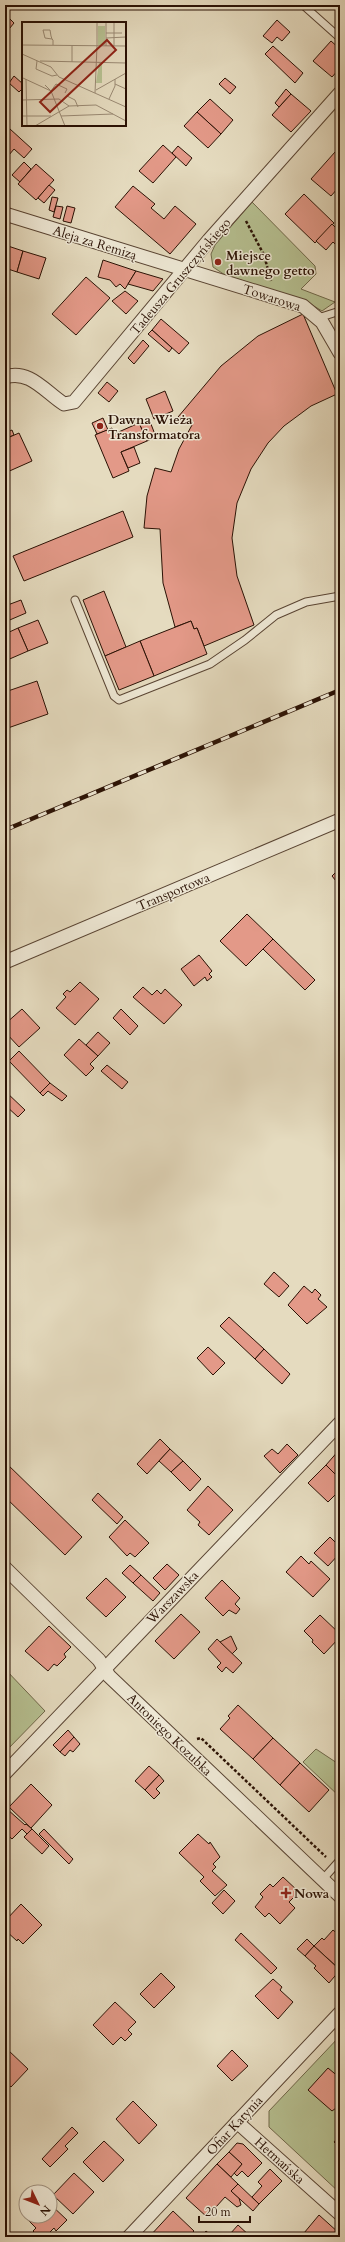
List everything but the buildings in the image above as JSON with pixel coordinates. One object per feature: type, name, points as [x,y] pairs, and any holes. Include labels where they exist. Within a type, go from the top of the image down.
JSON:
[{"type":"street","name":"Tadeusza Gruszczyńskiego","points":[[5,377],[14,375],[25,376],[64,404],[74,402],[184,269],[340,93]]},
{"type":"street","name":"Aleja za Remizą","points":[[5,214],[184,269]]},
{"type":"street","name":"Towarowa","points":[[184,269],[303,306],[318,318],[340,353]]},
{"type":"street","name":"Transportowa","points":[[5,962],[340,820]]},
{"type":"street","name":"Warszawska","points":[[5,1773],[340,1423]]},
{"type":"street","name":"Antoniego Kozubka","points":[[5,1568],[99,1660],[109,1676],[340,1896]]},
{"type":"street","name":"Ofiar Katynia","points":[[129,2237],[340,2013]]},
{"type":"street","name":"Hetmańska","points":[[237,2122],[340,2214]]},
{"type":"lane","points":[[303,5],[340,38]]},
{"type":"lane","points":[[318,318],[340,311]]},
{"type":"lane","points":[[75,600],[114,696],[119,700],[210,664],[245,640],[276,615],[306,602],[340,596]]},
{"type":"lane","points":[[323,1879],[338,1863]]},
{"type":"path","points":[[235,210],[247,223],[264,255],[271,282],[270,295]]},
{"type":"path","points":[[179,1742],[201,1738],[338,1863]]},
{"type":"green space","points":[[252,202],[315,266],[316,274],[301,289],[335,302],[322,311],[304,300],[225,275],[213,267],[211,254],[215,245]]},
{"type":"green space","points":[[5,1669],[45,1711],[5,1752]]},
{"type":"green space","points":[[316,1749],[340,1765],[340,1797],[303,1762]]},
{"type":"green space","points":[[340,2036],[340,2193],[269,2127],[269,2111]]},
{"type":"railway","points":[[5,830],[340,690]]},
{"type":"place","name":"Miejsce dawnego getto","points":[[218,262]]},
{"type":"place","name":"Dawna Wieża Transformatora","points":[[100,426]]},
{"type":"place","name":"Nowa","points":[[286,1893]]}]
